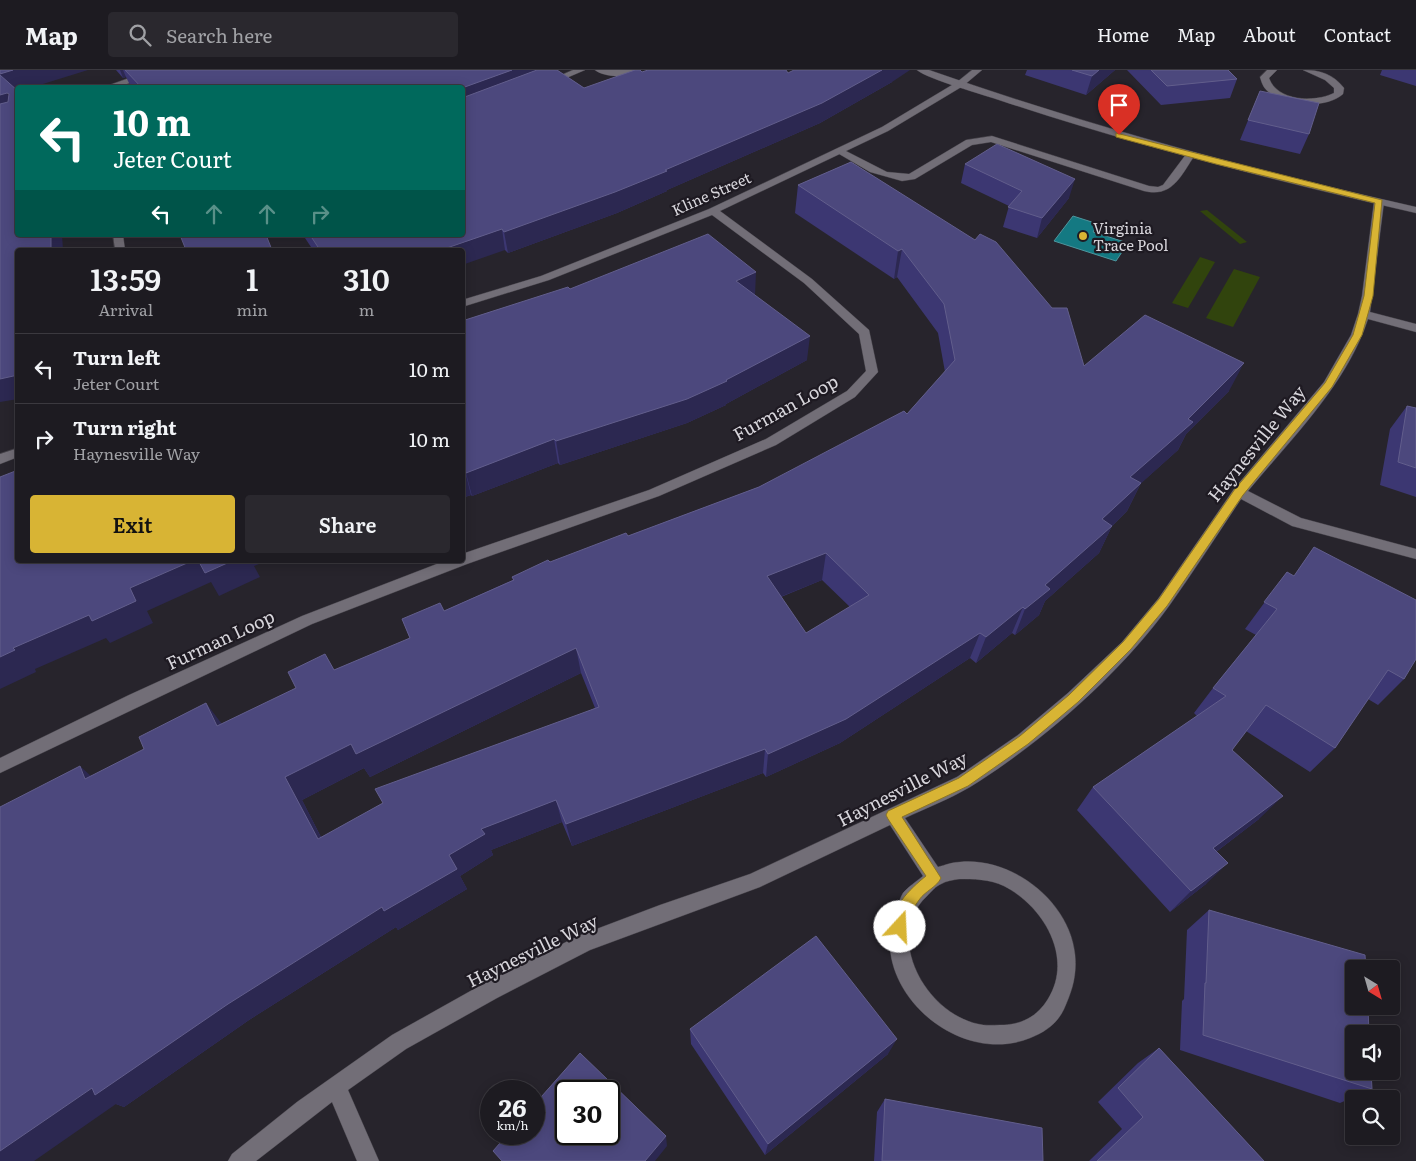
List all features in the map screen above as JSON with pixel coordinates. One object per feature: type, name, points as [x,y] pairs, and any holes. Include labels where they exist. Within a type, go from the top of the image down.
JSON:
[{"type":"street","points":[[114,85],[160,70]]},
{"type":"street","points":[[536,87],[581,70]]},
{"type":"street","points":[[599,70],[613,73],[637,70]]},
{"type":"street","points":[[921,70],[1101,130],[1190,155],[1416,210]]},
{"type":"street","name":"Kline Street","points":[[465,303],[545,278],[713,211],[885,129],[960,84],[978,70]]},
{"type":"street","points":[[1274,70],[1264,77],[1264,82],[1276,92],[1298,100],[1312,102],[1332,98],[1338,94],[1335,82],[1314,71]]},
{"type":"street","points":[[839,151],[887,176],[901,179],[911,177],[969,142],[992,139],[1148,189],[1159,190],[1167,187],[1190,155]]},
{"type":"street","name":"Haynesville Way","points":[[240,1161],[304,1109],[399,1042],[490,991],[585,943],[754,881],[963,782],[1024,740],[1074,698],[1127,646],[1163,602],[1239,492],[1329,384],[1357,335],[1364,314],[1368,296],[1379,202]]},
{"type":"street","name":"Furman Loop","points":[[465,559],[654,492],[771,442],[851,394],[872,372],[865,333],[808,281],[713,211]]},
{"type":"street","points":[[1364,314],[1416,328]]},
{"type":"street","points":[[0,458],[15,453]]},
{"type":"street","points":[[1239,492],[1297,522],[1416,554]]},
{"type":"street","name":"Furman Loop","points":[[0,766],[135,700],[307,620],[454,563]]},
{"type":"street","points":[[893,815],[934,878]]},
{"type":"street","points":[[959,870],[985,871],[1010,880],[1034,896],[1053,918],[1064,943],[1067,971],[1062,996],[1046,1018],[1024,1032],[996,1037],[966,1032],[939,1018],[917,995],[903,969],[898,940],[902,914],[915,893],[934,878],[959,870]]},
{"type":"street","points":[[336,1088],[368,1161]]},
{"type":"green space","points":[[1207,210],[1247,242],[1240,244],[1200,211]]},
{"type":"green space","points":[[1200,257],[1215,262],[1188,308],[1172,303]]},
{"type":"green space","points":[[1234,269],[1260,277],[1233,327],[1206,318]]},
{"type":"water","name":"Virginia Trace Pool","points":[[1073,216],[1098,224],[1093,232],[1128,243],[1116,261],[1054,241]]},
{"type":"building","points":[[0,70],[13,70],[0,74]]},
{"type":"building","points":[[125,70],[512,70],[465,87],[465,85],[139,85]]},
{"type":"building","points":[[537,70],[557,70],[584,88],[635,70],[642,72],[648,70],[786,70],[788,73],[794,70],[882,70],[822,103],[665,170],[667,171],[504,232],[502,229],[447,248],[319,248],[311,237],[465,237],[465,97]]},
{"type":"building","points":[[1072,70],[1099,70],[1092,76]]},
{"type":"building","points":[[1151,70],[1228,70],[1237,79],[1167,86]]},
{"type":"building","points":[[0,75],[15,88],[15,237],[51,237],[51,248],[15,248],[15,376],[0,379],[0,104],[8,102],[9,94],[0,95]]},
{"type":"building","points":[[1260,91],[1319,103],[1309,134],[1248,120]]},
{"type":"building","points":[[997,144],[1075,179],[1042,218],[1008,207],[1022,191],[965,164]]},
{"type":"building","points":[[851,162],[975,240],[980,234],[996,242],[1052,308],[1067,308],[1084,366],[1145,315],[1244,363],[1188,419],[1193,422],[1130,477],[1141,483],[1102,519],[1112,526],[1045,585],[1050,589],[1025,609],[1023,607],[986,637],[980,633],[846,719],[768,754],[765,749],[566,824],[556,800],[481,829],[485,834],[449,855],[457,869],[384,911],[382,907],[228,1004],[95,1095],[92,1088],[0,1151],[0,807],[80,766],[85,779],[144,749],[139,737],[206,703],[217,726],[296,688],[288,672],[325,654],[334,670],[410,638],[402,619],[440,603],[444,611],[514,580],[512,577],[548,560],[550,562],[626,533],[628,536],[759,487],[904,411],[907,414],[955,360],[944,304],[902,249],[898,251],[798,185]],"holes":[[[826,553],[869,595],[806,633],[767,576]],[[576,648],[599,707],[375,789],[383,803],[318,839],[285,777],[351,744],[356,754]]]},
{"type":"building","points":[[708,234],[756,272],[736,281],[810,336],[727,381],[687,399],[556,441],[554,439],[466,473],[465,320],[568,287],[570,289]]},
{"type":"building","points":[[181,237],[267,237],[271,248],[185,248]]},
{"type":"building","points":[[1407,406],[1416,408],[1416,468],[1398,462]]},
{"type":"building","points":[[15,471],[15,563],[187,563],[130,588],[136,601],[92,621],[89,615],[13,648],[15,650],[0,657],[0,477]]},
{"type":"building","points":[[1314,547],[1416,600],[1416,659],[1404,679],[1388,670],[1335,748],[1266,705],[1232,750],[1283,796],[1213,848],[1228,863],[1191,891],[1093,787],[1226,696],[1213,688],[1277,609],[1264,602],[1287,572],[1294,576]]},
{"type":"building","points":[[200,563],[227,563],[205,573]]},
{"type":"building","points":[[1209,910],[1365,955],[1365,960],[1345,960],[1345,1015],[1368,1015],[1369,1025],[1345,1025],[1345,1080],[1372,1080],[1372,1089],[1203,1035]]},
{"type":"building","points":[[816,936],[897,1039],[768,1144],[690,1029]]},
{"type":"building","points":[[1159,1048],[1264,1161],[1097,1161],[1143,1117],[1118,1088]]},
{"type":"building","points":[[580,1053],[608,1080],[556,1080]]},
{"type":"building","points":[[555,1081],[555,1145],[620,1145],[620,1092],[666,1136],[645,1161],[502,1161],[493,1151],[498,1145],[545,1145],[545,1093]]},
{"type":"building","points":[[885,1099],[1042,1128],[1043,1161],[882,1161]]},
{"type":"place","name":"Virginia Trace Pool","points":[[1083,236]]},
{"type":"route","points":[[900,927],[902,914],[915,893],[934,878],[893,815],[963,782],[1024,740],[1074,698],[1127,646],[1163,602],[1239,492],[1329,384],[1357,335],[1364,314],[1368,296],[1379,202],[1219,163],[1119,135]]}]
